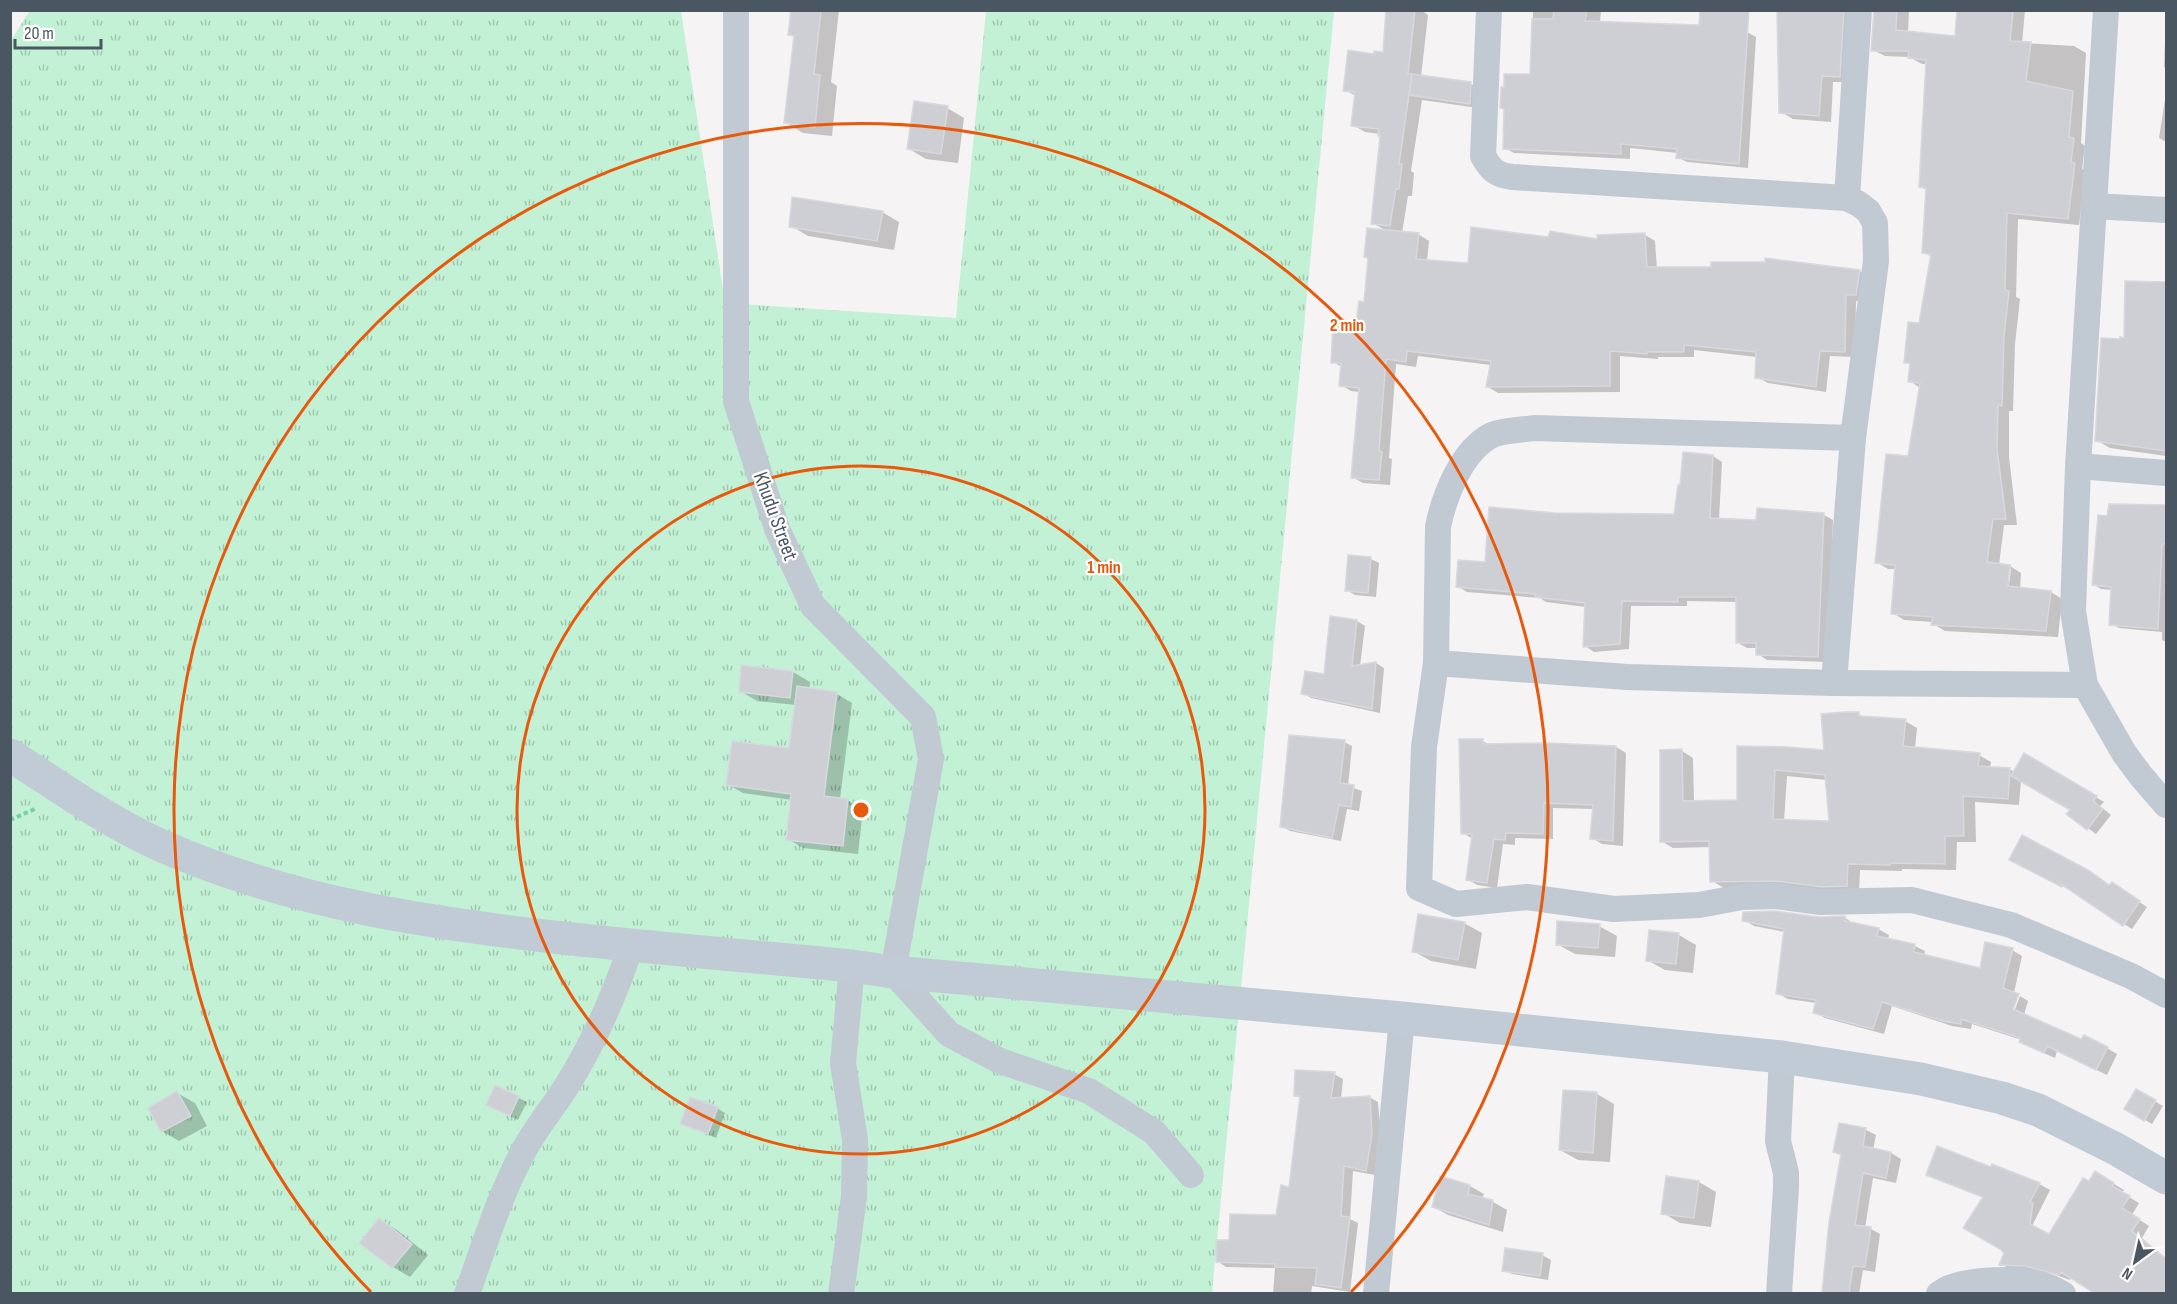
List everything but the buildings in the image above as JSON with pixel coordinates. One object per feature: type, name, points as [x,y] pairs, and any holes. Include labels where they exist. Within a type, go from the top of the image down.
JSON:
[{"type":"street","name":"Khudu Street","points":[[736,10],[736,401],[777,529],[813,606],[923,717],[931,759],[893,972]]},
{"type":"street","points":[[1490,10],[1483,156],[1491,170],[1502,176],[1846,198],[1868,211],[1875,223],[1876,261],[1853,438],[1834,683]]},
{"type":"street","points":[[1846,198],[1860,10]]},
{"type":"street","points":[[2106,10],[2078,466],[2073,611],[2085,685],[2124,753],[2166,805]]},
{"type":"street","points":[[2093,206],[2166,210]]},
{"type":"street","points":[[1853,438],[1534,428],[1493,435],[1480,444],[1453,480],[1438,526],[1436,663],[1424,747],[1419,888],[1456,904],[1527,897],[1614,909],[1700,905],[1742,897],[1776,896],[1821,902],[1912,900],[2011,925],[2131,976],[2166,994]]},
{"type":"street","points":[[2078,466],[2166,473]]},
{"type":"street","points":[[1436,663],[1627,677],[1834,683],[2085,685]]},
{"type":"street","points":[[10,755],[116,823],[162,846],[222,869],[319,900],[431,922],[631,946],[1401,1018],[1782,1057],[1921,1079],[2002,1098],[2038,1110],[2116,1149],[2166,1178]]},
{"type":"street","points":[[467,1293],[501,1197],[523,1151],[566,1086],[600,1028],[631,946]]},
{"type":"street","points":[[841,1293],[854,1197],[855,1140],[843,1063],[852,966]]},
{"type":"street","points":[[893,972],[949,1034],[1000,1060],[1089,1091],[1154,1132],[1191,1175]]},
{"type":"street","points":[[1376,1293],[1401,1018]]},
{"type":"street","points":[[1779,1293],[1786,1188],[1778,1141],[1782,1057]]},
{"type":"street","points":[[1939,1293],[1955,1285],[1981,1281],[2012,1281],[2036,1282],[2063,1293]]},
{"type":"green space","points":[[30,10],[681,11],[725,303],[956,318],[986,11],[1334,11],[1212,1293],[11,1293],[10,42]]}]
